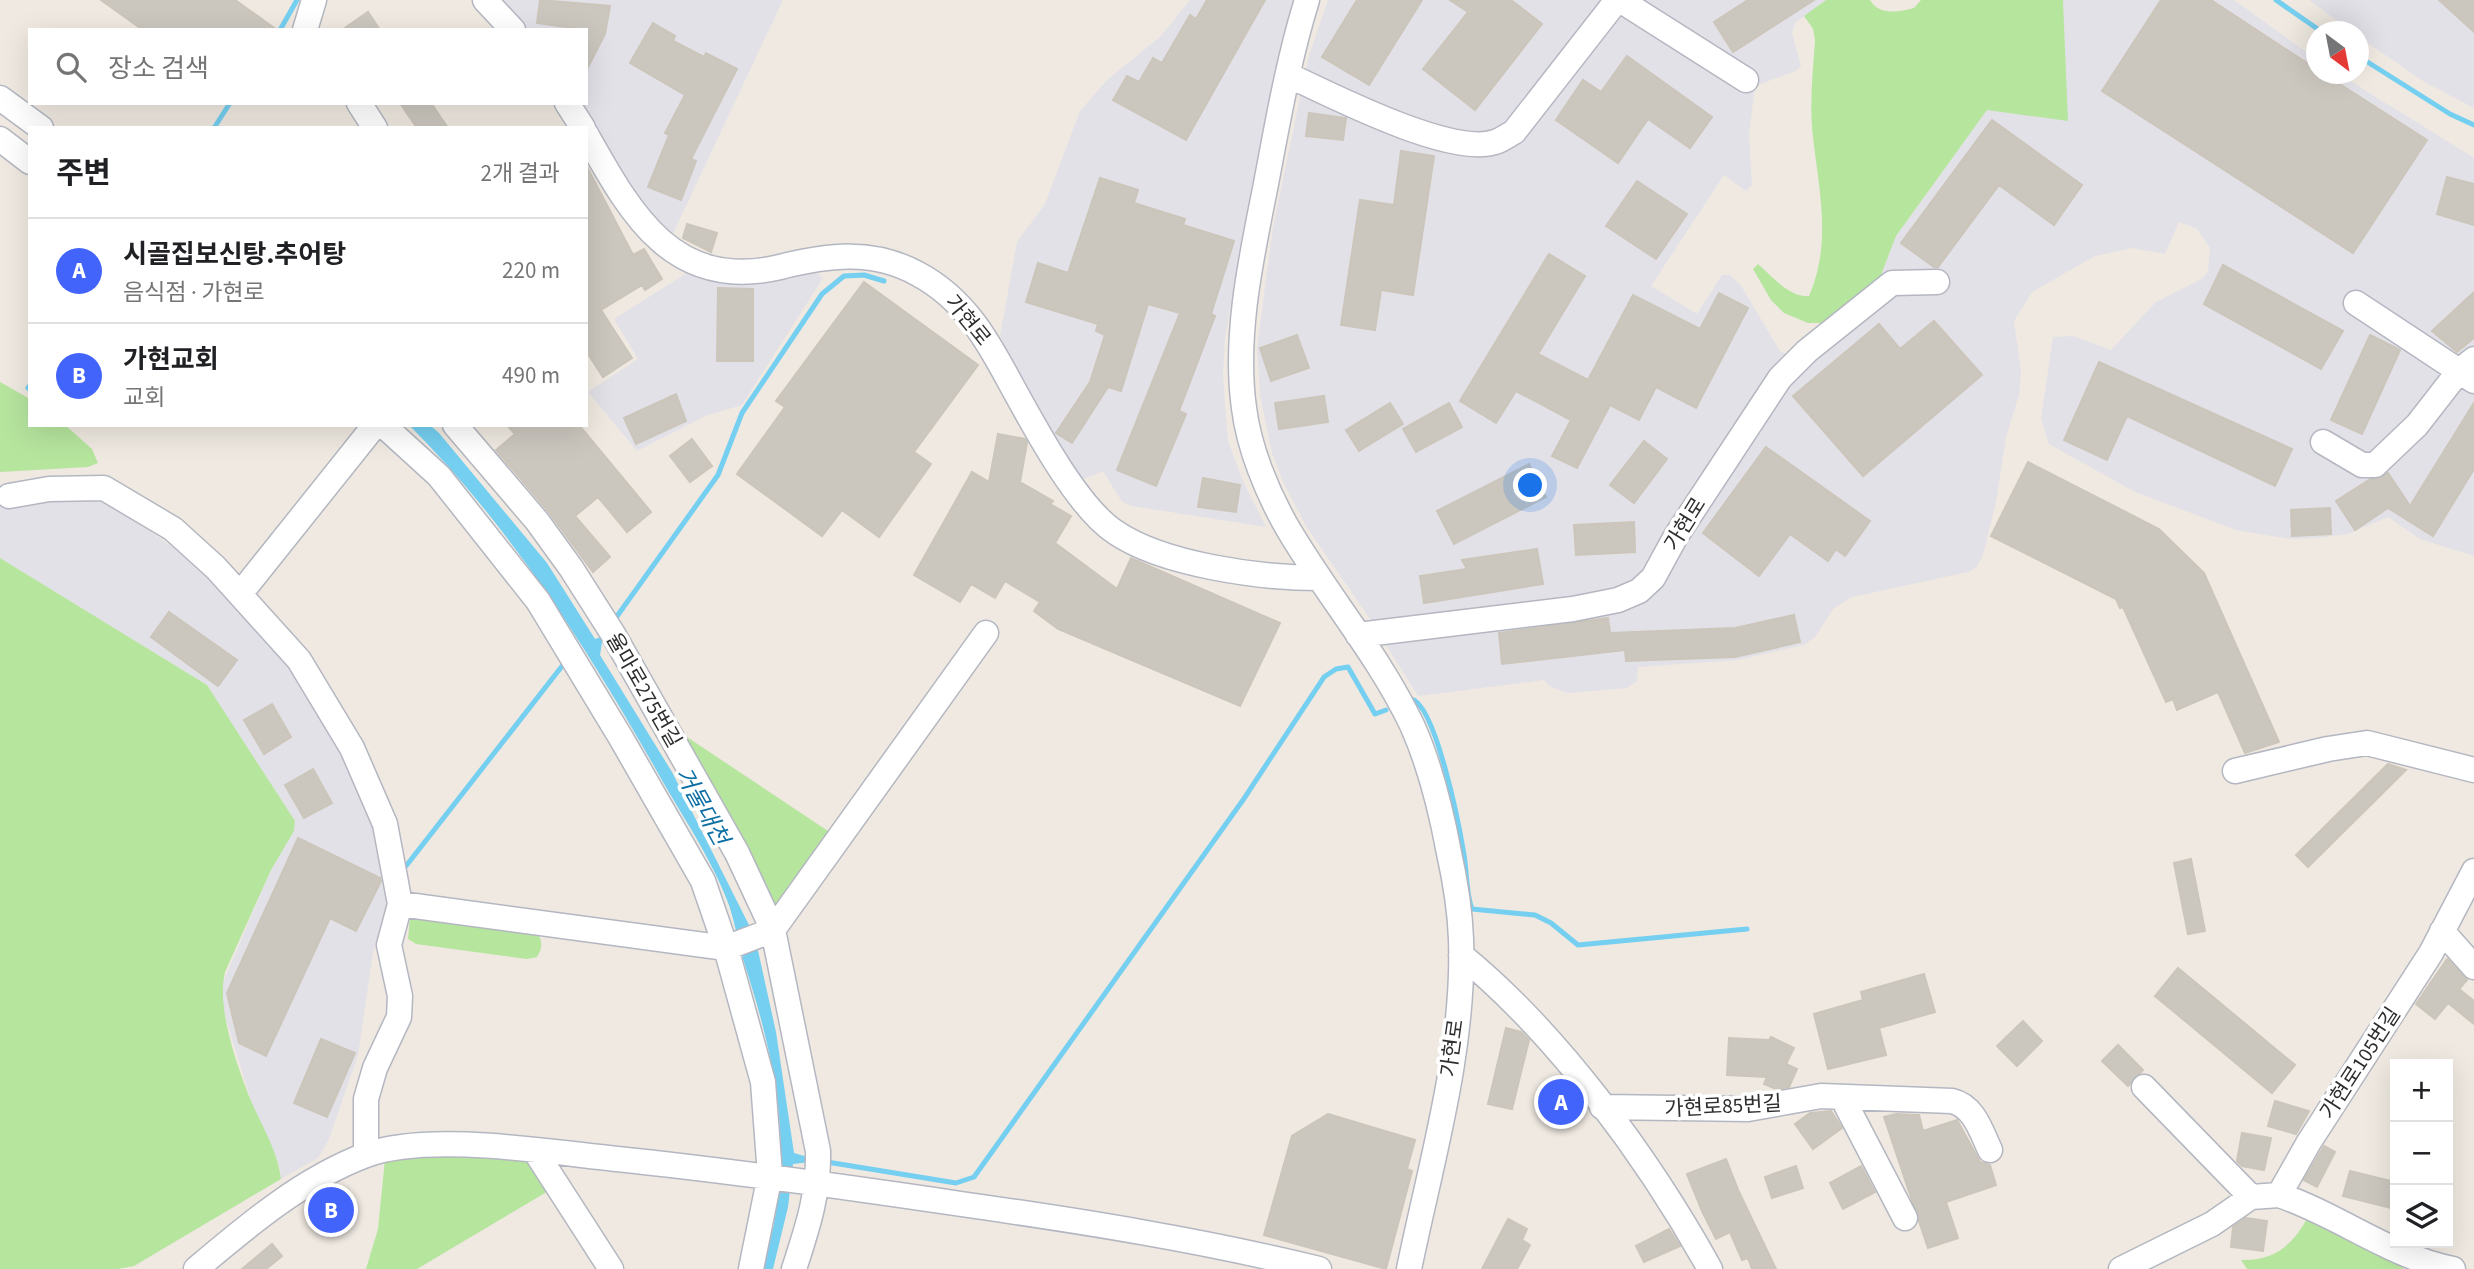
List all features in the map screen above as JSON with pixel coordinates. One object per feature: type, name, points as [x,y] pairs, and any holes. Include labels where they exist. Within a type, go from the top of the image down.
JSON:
[{"type":"street","points":[[306,28],[314,0]]},
{"type":"street","points":[[485,0],[511,28]]},
{"type":"street","name":"가현로","points":[[1307,0],[1288,75],[1251,259],[1242,348],[1244,409],[1258,465],[1285,524],[1381,669],[1412,726],[1428,767],[1450,855],[1461,939],[1451,1061],[1409,1269]]},
{"type":"street","points":[[1288,75],[1388,122],[1432,136],[1470,143],[1494,143],[1514,132],[1618,0],[1746,80]]},
{"type":"street","points":[[0,98],[38,126]]},
{"type":"street","points":[[360,105],[374,126]]},
{"type":"street","points":[[569,105],[582,126]]},
{"type":"street","name":"가현로","points":[[588,137],[626,203],[651,233],[683,259],[706,268],[739,272],[776,268],[819,257],[856,255],[889,262],[918,274],[948,293],[968,314],[988,342],[1020,401],[1075,489],[1115,532],[1163,553],[1224,568],[1270,578],[1319,578]]},
{"type":"street","points":[[0,139],[28,160]]},
{"type":"street","name":"가현로","points":[[1358,635],[1573,609],[1618,600],[1639,591],[1653,578],[1676,536],[1780,378],[1807,351],[1892,283],[1937,282]]},
{"type":"street","points":[[2323,442],[2362,465],[2375,465],[2469,370],[2357,303]]},
{"type":"street","points":[[248,584],[373,427]]},
{"type":"street","points":[[385,427],[439,477],[538,601],[703,881],[726,948],[763,1082],[770,1175],[751,1269]]},
{"type":"street","name":"율마로275번길","points":[[457,427],[537,521],[613,634],[737,853],[773,930],[818,1151],[818,1183],[794,1269]]},
{"type":"street","points":[[9,496],[50,489],[104,488],[173,529],[216,568],[299,660],[352,748],[385,824],[400,904],[389,945],[400,996],[399,1017],[375,1068],[366,1099],[366,1155]]},
{"type":"street","points":[[400,904],[726,948],[773,930],[986,633]]},
{"type":"street","points":[[2235,771],[2328,749],[2367,743],[2474,770]]},
{"type":"street","name":"가현로105번길","points":[[2279,1195],[2309,1142],[2399,1005],[2474,871]]},
{"type":"street","points":[[2442,930],[2474,967]]},
{"type":"street","points":[[1461,955],[1498,985],[1539,1027],[1602,1107],[1663,1193],[1710,1269]]},
{"type":"street","points":[[2144,1087],[2251,1197]]},
{"type":"street","name":"가현로85번길","points":[[1602,1107],[1748,1109],[1821,1096],[1907,1098],[1963,1104],[1990,1150]]},
{"type":"street","points":[[1843,1098],[1905,1218]]},
{"type":"street","points":[[196,1269],[268,1210],[310,1183],[366,1155],[426,1144],[535,1151],[770,1175],[1111,1226],[1244,1251],[1319,1269]]},
{"type":"street","points":[[535,1151],[611,1269]]},
{"type":"street","points":[[2121,1269],[2200,1230],[2251,1197],[2279,1195],[2314,1207],[2406,1254],[2453,1269]]},
{"type":"shaded area","points":[[493,0],[783,0],[669,242],[656,228],[577,105],[588,105],[588,28],[520,28]]},
{"type":"shaded area","points":[[1190,0],[1293,0],[1276,66],[1243,234],[1225,338],[1223,376],[1228,441],[1243,481],[1266,527],[1132,506],[1122,502],[1103,471],[1081,480],[1045,423],[1000,336],[1017,242],[1045,204],[1080,111],[1107,80],[1161,36]]},
{"type":"shaded area","points":[[1328,0],[1826,0],[1795,23],[1792,33],[1801,66],[1796,71],[1755,86],[1749,135],[1752,185],[1746,191],[1724,175],[1651,286],[1697,314],[1722,275],[1730,275],[1740,284],[1780,351],[1786,354],[1795,351],[1881,275],[1896,236],[1987,110],[2064,50],[2063,0],[2234,0],[2306,52],[2306,84],[2355,84],[2474,158],[2474,556],[2420,539],[2388,517],[2348,534],[2318,538],[2289,539],[2236,530],[2133,491],[2049,444],[2041,419],[2053,337],[2073,336],[2111,350],[2156,302],[2203,278],[2208,271],[2210,248],[2197,229],[2179,222],[2165,254],[2132,248],[2095,256],[2032,292],[2014,321],[2021,372],[2019,395],[2006,437],[1996,502],[1983,555],[1977,567],[1968,572],[1852,597],[1834,608],[1815,637],[1804,645],[1737,660],[1638,667],[1637,681],[1627,688],[1568,693],[1549,686],[1544,680],[1418,696],[1368,616],[1306,526],[1283,482],[1272,453],[1260,395],[1257,347],[1273,227],[1309,55]]},
{"type":"shaded area","points":[[2309,0],[2474,0],[2474,108],[2423,81],[2369,44],[2369,21],[2337,21]]},
{"type":"shaded area","points":[[809,266],[823,278],[742,405],[705,416],[637,451],[588,392],[638,359],[614,319],[690,271]]},
{"type":"shaded area","points":[[0,484],[9,506],[28,500],[101,498],[205,569],[300,676],[367,797],[390,899],[373,953],[358,1055],[329,1139],[318,1158],[281,1179],[279,1165],[251,1101],[223,1009],[221,987],[271,870],[294,831],[295,821],[207,685],[0,558]]},
{"type":"green space","points":[[1826,0],[1870,0],[1879,9],[1890,12],[1914,8],[1921,0],[2063,0],[2068,121],[1987,110],[1896,236],[1881,275],[1840,316],[1822,323],[1808,323],[1784,313],[1771,300],[1753,269],[1758,264],[1781,285],[1802,296],[1809,296],[1816,276],[1822,217],[1811,113],[1815,40],[1813,29],[1804,16]]},
{"type":"green space","points":[[0,382],[28,398],[28,427],[67,427],[92,449],[98,463],[88,467],[0,472]]},
{"type":"green space","points":[[0,558],[207,685],[295,821],[294,831],[271,870],[225,972],[223,987],[223,1003],[235,1056],[273,1150],[281,1179],[134,1266],[118,1269],[0,1269]]},
{"type":"green space","points":[[681,733],[828,831],[829,835],[775,908]]},
{"type":"green space","points":[[410,917],[538,934],[541,948],[537,957],[527,959],[416,944],[408,939]]},
{"type":"green space","points":[[459,1155],[530,1160],[548,1189],[417,1269],[366,1269],[378,1229],[385,1159],[394,1156]]},
{"type":"green space","points":[[2309,1215],[2396,1262],[2404,1269],[2247,1269],[2241,1260],[2264,1258],[2282,1249],[2296,1235]]},
{"type":"water","points":[[411,427],[432,427],[439,433],[547,563],[595,639],[603,636],[600,655],[672,772],[755,937],[776,1032],[794,1153],[811,1158],[811,1162],[793,1164],[788,1207],[773,1269],[762,1269],[773,1229],[779,1190],[779,1113],[765,1037],[732,914],[723,891],[699,843],[578,640],[516,550],[447,465]]},
{"type":"building","points":[[101,0],[235,0],[274,28],[140,28]]},
{"type":"building","points":[[540,0],[610,6],[605,34],[588,67],[588,28],[537,23]]},
{"type":"building","points":[[1207,0],[1265,0],[1186,140],[1113,100],[1127,76],[1139,82],[1153,58],[1162,63],[1190,15],[1196,19]]},
{"type":"building","points":[[1357,0],[1422,0],[1369,85],[1322,57]]},
{"type":"building","points":[[1450,0],[1511,0],[1542,24],[1475,110],[1423,69],[1468,12]]},
{"type":"building","points":[[1748,0],[1814,0],[1733,52],[1714,22]]},
{"type":"building","points":[[2161,0],[2211,0],[2306,62],[2306,84],[2340,84],[2427,140],[2353,253],[2102,91]]},
{"type":"building","points":[[2439,0],[2474,0],[2474,32]]},
{"type":"building","points":[[368,12],[379,28],[345,28]]},
{"type":"building","points":[[653,23],[675,36],[673,41],[704,57],[706,53],[737,69],[691,159],[696,161],[681,200],[648,187],[669,135],[665,133],[685,95],[630,63]]},
{"type":"building","points":[[1627,56],[1712,117],[1690,148],[1648,119],[1618,163],[1556,120],[1583,80],[1601,92]]},
{"type":"building","points":[[401,105],[432,105],[447,126],[416,126]]},
{"type":"building","points":[[1309,113],[1346,118],[1343,140],[1306,136]]},
{"type":"building","points":[[1992,120],[2082,185],[2054,225],[1999,185],[1938,267],[1934,267],[1901,243]]},
{"type":"building","points":[[1401,151],[1434,156],[1413,295],[1381,290],[1375,330],[1341,325],[1360,200],[1394,205]]},
{"type":"building","points":[[588,169],[633,255],[644,249],[662,279],[645,290],[642,285],[601,310],[632,358],[603,377],[588,354]]},
{"type":"building","points":[[2447,177],[2474,184],[2474,225],[2437,214]]},
{"type":"building","points":[[1100,178],[1138,190],[1134,203],[1185,219],[1183,225],[1234,241],[1211,314],[1215,316],[1179,411],[1186,414],[1156,486],[1117,470],[1180,313],[1148,304],[1121,391],[1108,387],[1072,443],[1056,433],[1090,382],[1105,335],[1096,331],[1098,324],[1026,302],[1038,263],[1068,273]]},
{"type":"building","points":[[1637,181],[1687,214],[1656,259],[1606,226]]},
{"type":"building","points":[[687,224],[717,233],[711,252],[683,238]]},
{"type":"building","points":[[1549,254],[1585,276],[1538,354],[1588,380],[1633,295],[1700,329],[1719,293],[1748,308],[1696,408],[1656,387],[1639,420],[1610,405],[1577,468],[1552,456],[1571,420],[1516,391],[1496,423],[1460,401]]},
{"type":"building","points":[[2223,265],[2343,331],[2321,369],[2204,304]]},
{"type":"building","points":[[864,282],[978,365],[914,452],[931,464],[879,537],[842,510],[822,536],[737,474],[785,407],[776,401]]},
{"type":"building","points":[[718,288],[753,289],[753,361],[717,361]]},
{"type":"building","points":[[2474,292],[2474,338],[2457,352],[2432,331]]},
{"type":"building","points":[[1934,321],[1982,375],[1863,476],[1793,396],[1879,324],[1900,349]]},
{"type":"building","points":[[1297,335],[1309,368],[1271,381],[1260,348]]},
{"type":"building","points":[[2370,335],[2400,350],[2362,434],[2331,420]]},
{"type":"building","points":[[2099,362],[2292,449],[2275,486],[2127,416],[2107,460],[2064,440]]},
{"type":"building","points":[[676,394],[686,421],[636,444],[624,418]]},
{"type":"building","points":[[1324,396],[1328,422],[1279,429],[1275,403]]},
{"type":"building","points":[[1390,403],[1403,424],[1359,451],[1346,430]]},
{"type":"building","points":[[1449,403],[1462,427],[1416,452],[1403,429]]},
{"type":"building","points":[[2474,403],[2474,469],[2433,536],[2388,508],[2355,530],[2336,501],[2369,480],[2388,473],[2410,506]]},
{"type":"building","points":[[509,427],[581,427],[651,512],[627,532],[598,497],[575,516],[610,557],[593,572],[548,511],[496,450],[515,434]]},
{"type":"building","points":[[998,434],[1025,439],[1027,443],[1020,482],[1053,501],[1050,504],[1071,516],[1055,543],[1117,589],[1131,558],[1280,623],[1240,706],[1058,629],[1034,611],[1040,602],[1005,581],[995,598],[971,584],[960,602],[914,575],[972,472],[989,482]]},
{"type":"building","points":[[692,439],[712,466],[690,482],[670,456]]},
{"type":"building","points":[[1644,441],[1667,459],[1634,503],[1610,485]]},
{"type":"building","points":[[1766,447],[1870,521],[1845,556],[1836,549],[1828,561],[1790,534],[1759,576],[1703,533]]},
{"type":"building","points":[[2028,462],[2159,529],[2204,573],[2279,742],[2245,753],[2218,692],[2177,710],[2173,699],[2166,702],[2123,607],[2120,608],[2116,599],[1991,536]]},
{"type":"building","points":[[1529,464],[1546,497],[1454,544],[1437,511]]},
{"type":"building","points":[[1203,478],[1240,485],[1236,512],[1198,507]]},
{"type":"building","points":[[2330,508],[2331,534],[2292,536],[2291,510]]},
{"type":"building","points":[[1634,522],[1635,552],[1576,555],[1574,525]]},
{"type":"building","points":[[1537,549],[1543,584],[1424,603],[1420,576],[1467,569],[1462,560]]},
{"type":"building","points":[[169,612],[237,660],[218,686],[151,637]]},
{"type":"building","points":[[1794,615],[1800,642],[1735,657],[1626,661],[1625,650],[1502,664],[1499,633],[1608,618],[1610,633],[1735,628]]},
{"type":"building","points":[[272,704],[291,737],[264,754],[244,720]]},
{"type":"building","points":[[2388,764],[2406,770],[2308,867],[2296,855]]},
{"type":"building","points":[[313,769],[332,803],[304,818],[285,785]]},
{"type":"building","points":[[298,838],[380,878],[381,881],[356,931],[330,918],[266,1056],[239,1043],[227,993]]},
{"type":"building","points":[[2191,859],[2205,931],[2188,934],[2174,863]]},
{"type":"building","points":[[2447,959],[2467,980],[2459,989],[2474,1001],[2474,1024],[2448,1003],[2435,1019],[2416,1004]]},
{"type":"building","points":[[2178,968],[2295,1065],[2272,1093],[2155,996]]},
{"type":"building","points":[[1924,974],[1935,1012],[1879,1028],[1886,1055],[1828,1069],[1814,1014],[1863,1000],[1861,992]]},
{"type":"building","points":[[2023,1021],[2042,1041],[2017,1066],[1997,1046]]},
{"type":"building","points":[[1506,1028],[1521,1032],[1529,1040],[1512,1109],[1488,1104]]},
{"type":"building","points":[[1771,1037],[1794,1048],[1786,1064],[1797,1069],[1789,1087],[1776,1089],[1764,1084],[1767,1077],[1727,1075],[1729,1038],[1769,1040]]},
{"type":"building","points":[[321,1039],[355,1053],[327,1117],[294,1103]]},
{"type":"building","points":[[2118,1045],[2143,1070],[2128,1086],[2102,1061]]},
{"type":"building","points":[[1566,1083],[1582,1103],[1554,1122],[1539,1101]]},
{"type":"building","points":[[2275,1101],[2309,1111],[2296,1134],[2268,1126]]},
{"type":"building","points":[[1831,1111],[1842,1128],[1813,1149],[1795,1124],[1810,1113]]},
{"type":"building","points":[[1328,1114],[1415,1140],[1407,1169],[1412,1171],[1386,1269],[1264,1235],[1292,1136]]},
{"type":"building","points":[[1896,1114],[1919,1115],[1923,1131],[1957,1120],[1980,1162],[1990,1165],[1996,1185],[1946,1202],[1958,1238],[1928,1248],[1884,1117]]},
{"type":"building","points":[[2242,1133],[2271,1138],[2264,1170],[2242,1166],[2237,1161]]},
{"type":"building","points":[[2324,1146],[2335,1152],[2317,1187],[2304,1180]]},
{"type":"building","points":[[1726,1159],[1776,1269],[1752,1269],[1748,1258],[1742,1260],[1730,1232],[1716,1239],[1702,1211],[1687,1174]]},
{"type":"building","points":[[1796,1166],[1803,1188],[1772,1198],[1765,1177]]},
{"type":"building","points":[[1861,1166],[1875,1192],[1843,1209],[1830,1183]]},
{"type":"building","points":[[2350,1171],[2390,1181],[2390,1208],[2343,1196]]},
{"type":"building","points":[[2246,1218],[2267,1221],[2263,1251],[2231,1247],[2233,1227]]},
{"type":"building","points":[[1508,1219],[1527,1229],[1522,1240],[1530,1245],[1517,1269],[1482,1269]]},
{"type":"building","points":[[1669,1229],[1680,1246],[1644,1262],[1636,1246]]},
{"type":"building","points":[[272,1244],[282,1256],[266,1269],[242,1269]]},
{"type":"waterway","points":[[281,28],[297,0]]},
{"type":"waterway","points":[[2276,0],[2306,21]]},
{"type":"waterway","points":[[2369,63],[2450,114],[2474,125]]},
{"type":"waterway","points":[[215,126],[229,105]]},
{"type":"waterway","points":[[615,619],[718,475],[742,413],[822,294],[844,276],[864,275],[884,281]]},
{"type":"waterway","points":[[406,866],[566,661]]},
{"type":"waterway","points":[[827,1162],[956,1183],[974,1177],[1243,800],[1324,677],[1336,669],[1348,667],[1375,714],[1386,710]]},
{"type":"waterway","points":[[1411,699],[1420,706],[1438,744],[1462,841],[1472,909],[1535,915],[1551,923],[1578,945],[1747,929]]},
{"type":"place","name":"시골집보신탕.추어탕","points":[[1561,1102]]},
{"type":"place","name":"가현교회","points":[[331,1210]]},
{"type":"water label","name":"거물대천","points":[[702,806]]}]
